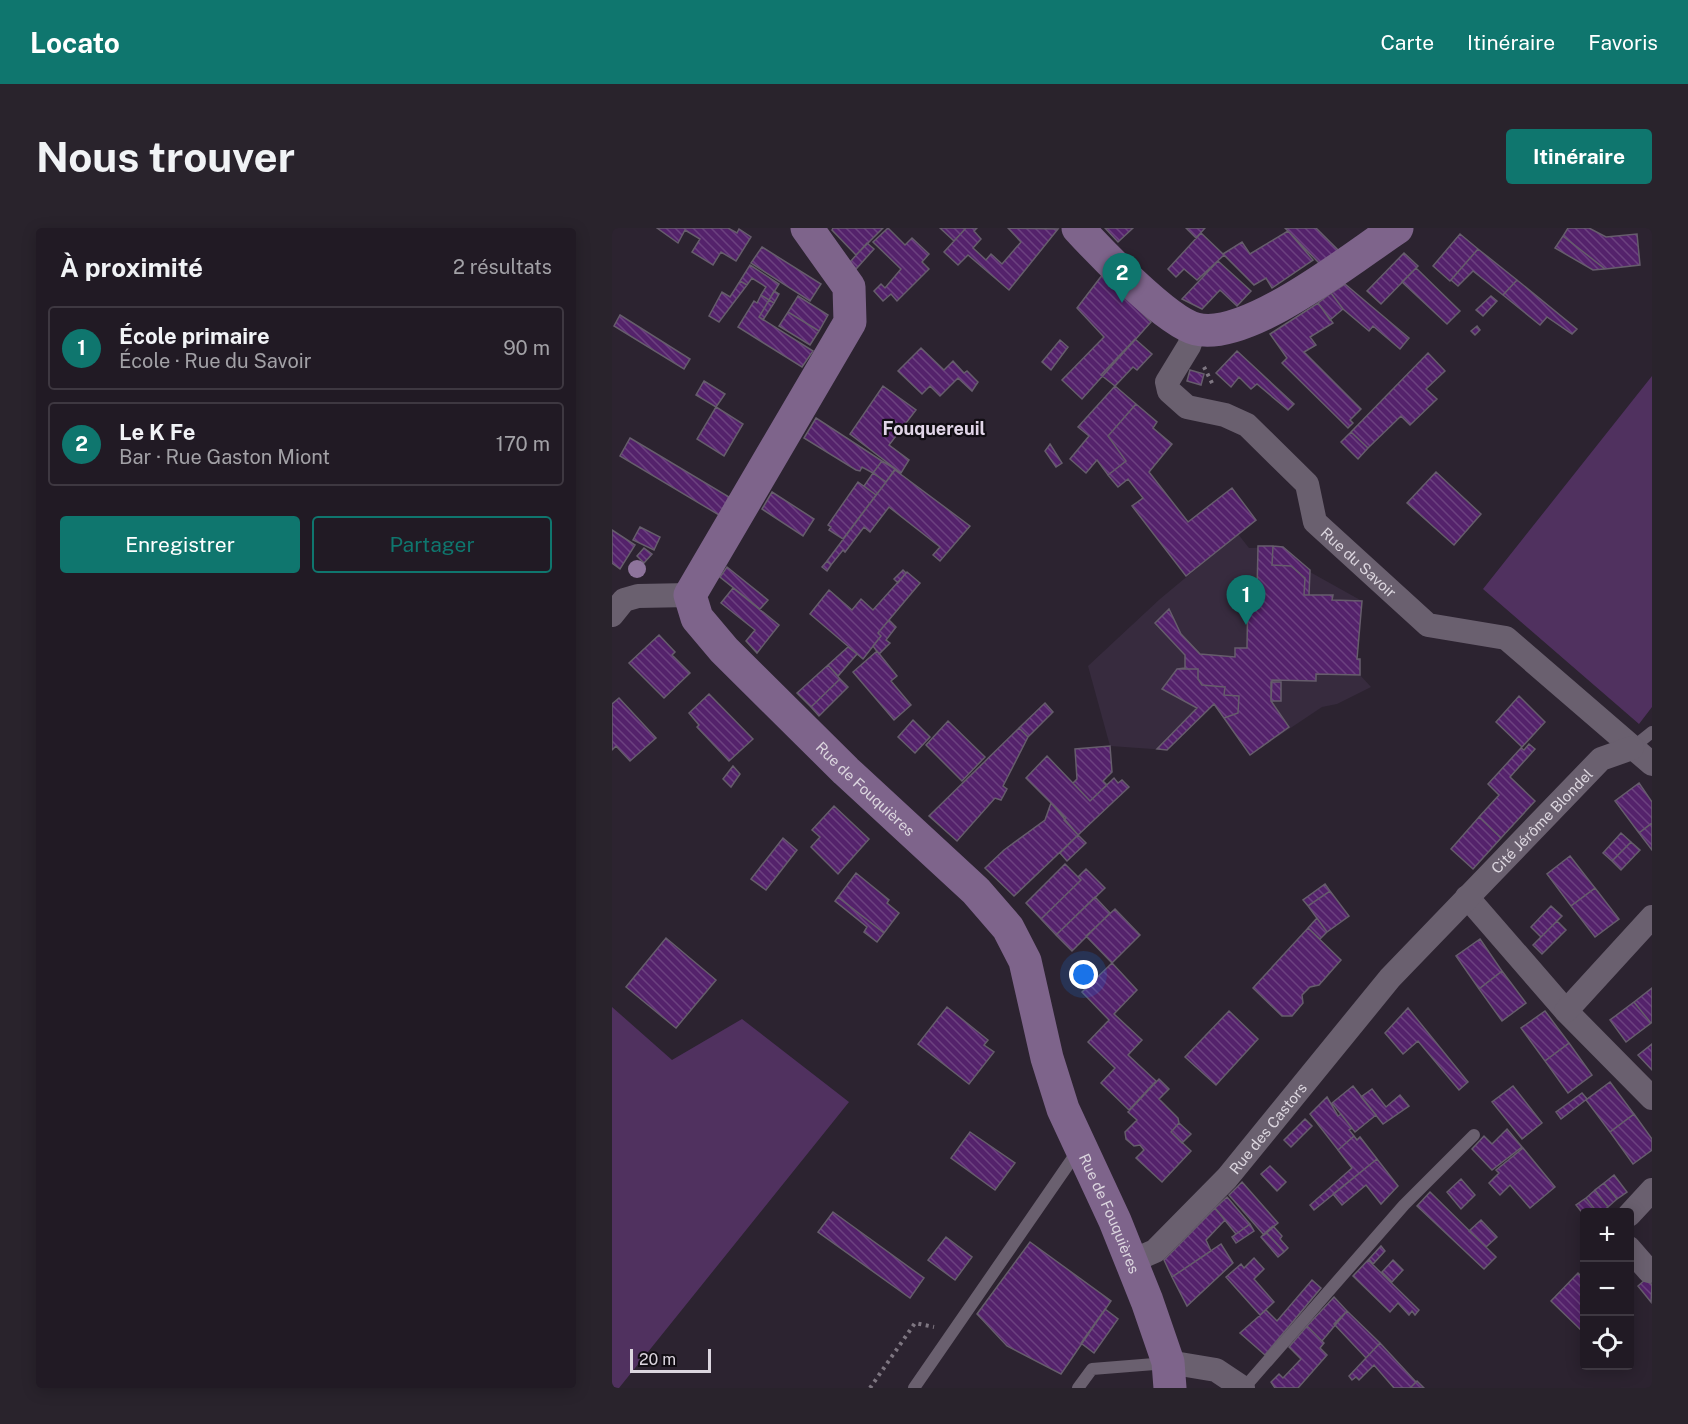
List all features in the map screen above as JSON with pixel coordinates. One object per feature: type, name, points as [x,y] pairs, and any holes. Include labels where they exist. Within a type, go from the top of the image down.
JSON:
[{"type":"street","points":[[612,615],[624,600],[638,596],[690,595],[850,322],[849,287],[807,228]]},
{"type":"street","points":[[1078,228],[1168,313],[1190,341],[1267,315],[1397,228]]},
{"type":"street","name":"Rue du Savoir","points":[[1190,341],[1167,382],[1169,391],[1187,407],[1225,416],[1247,425],[1307,483],[1315,522],[1428,625],[1506,638],[1632,748]]},
{"type":"street","name":"Rue de Fouquières","points":[[690,595],[697,618],[724,650],[846,771],[976,891],[1008,928],[1025,961],[1047,1058],[1063,1109],[1132,1261],[1169,1375]]},
{"type":"street","points":[[1632,748],[1652,764]]},
{"type":"street","name":"Cité Jérôme Blondel","points":[[1390,978],[1601,759],[1632,748]]},
{"type":"street","points":[[1467,897],[1566,1011],[1652,1098]]},
{"type":"street","points":[[1566,1011],[1652,916]]},
{"type":"street","name":"Rue des Castors","points":[[1132,1261],[1155,1251],[1227,1178],[1390,978]]},
{"type":"street","points":[[1634,1210],[1652,1190]]},
{"type":"street","points":[[1634,1254],[1648,1271]]},
{"type":"street","points":[[1169,1375],[1216,1370],[1243,1388]]},
{"type":"lane","points":[[1632,748],[1652,732]]},
{"type":"lane","points":[[1243,1388],[1404,1205],[1474,1135]]},
{"type":"lane","points":[[914,1388],[1080,1148]]},
{"type":"lane","points":[[1078,1388],[1092,1369],[1169,1375]]},
{"type":"path","points":[[1190,341],[1209,375],[1225,416]]},
{"type":"path","points":[[870,1388],[915,1323],[954,1331]]},
{"type":"shaded area","points":[[1652,376],[1652,707],[1639,724],[1483,589]]},
{"type":"shaded area","points":[[1238,534],[1249,548],[1283,547],[1310,572],[1362,601],[1357,658],[1360,659],[1360,675],[1371,687],[1337,704],[1322,707],[1250,755],[1214,705],[1167,750],[1110,746],[1088,666],[1160,599]]},
{"type":"shaded area","points":[[612,1007],[672,1060],[742,1019],[849,1102],[619,1388],[612,1388]]},
{"type":"building","points":[[657,228],[728,228],[737,233],[739,229],[751,237],[736,261],[721,252],[713,265],[692,252],[700,239],[685,230],[678,243]]},
{"type":"building","points":[[833,228],[883,228],[856,255],[832,230]]},
{"type":"building","points":[[888,228],[905,245],[912,238],[929,254],[922,262],[929,269],[897,301],[891,294],[883,301],[874,291],[881,284],[885,288],[901,269],[873,242]]},
{"type":"building","points":[[940,228],[966,228],[954,241]]},
{"type":"building","points":[[966,228],[977,228],[974,231],[981,239],[973,248],[986,260],[991,254],[1002,264],[1021,242],[1008,228],[1058,229],[1009,290],[968,255],[958,265],[944,252]]},
{"type":"building","points":[[1105,228],[1133,228],[1118,242]]},
{"type":"building","points":[[1186,228],[1205,228],[1196,238]]},
{"type":"building","points":[[1285,228],[1316,228],[1340,252],[1321,265]]},
{"type":"building","points":[[1568,228],[1589,228],[1606,237],[1637,234],[1640,265],[1605,269],[1563,236]]},
{"type":"building","points":[[1288,231],[1313,260],[1272,288],[1266,278],[1254,285],[1223,254],[1242,242],[1250,254]]},
{"type":"building","points":[[1201,233],[1224,255],[1197,280],[1184,269],[1176,277],[1168,269]]},
{"type":"building","points":[[1460,234],[1478,249],[1450,281],[1433,266]]},
{"type":"building","points":[[1563,236],[1605,269],[1593,270],[1555,248]]},
{"type":"building","points":[[867,243],[874,249],[856,269],[850,262]]},
{"type":"building","points":[[762,247],[821,284],[810,301],[751,263]]},
{"type":"building","points":[[1478,249],[1517,280],[1503,295],[1473,271],[1458,286],[1451,280]]},
{"type":"building","points":[[1404,253],[1418,266],[1381,304],[1367,291]]},
{"type":"building","points":[[1218,261],[1251,291],[1237,306],[1220,290],[1202,309],[1182,299]]},
{"type":"building","points":[[750,265],[779,284],[769,300],[761,295],[766,287],[752,278],[747,285],[740,281]]},
{"type":"building","points":[[1416,268],[1460,311],[1447,324],[1402,282]]},
{"type":"building","points":[[1103,274],[1151,322],[1082,399],[1062,380],[1104,337],[1077,308]]},
{"type":"building","points":[[1517,280],[1577,329],[1572,334],[1547,317],[1540,325],[1503,295]]},
{"type":"building","points":[[740,281],[747,285],[719,322],[709,316],[722,292],[730,297]]},
{"type":"building","points":[[1345,284],[1409,338],[1400,349],[1373,326],[1369,331],[1343,309],[1331,293]]},
{"type":"building","points":[[774,291],[779,294],[774,303],[769,300]]},
{"type":"building","points":[[1331,293],[1343,309],[1330,320],[1318,303]]},
{"type":"building","points":[[761,295],[769,300],[759,317],[813,351],[802,367],[738,327],[754,301],[757,303]]},
{"type":"building","points":[[798,296],[828,315],[819,331],[788,312]]},
{"type":"building","points":[[1491,296],[1497,301],[1483,316],[1476,310]]},
{"type":"building","points":[[769,300],[774,303],[763,320],[759,317]]},
{"type":"building","points":[[1318,303],[1333,323],[1310,337],[1316,345],[1304,352],[1361,409],[1350,420],[1353,423],[1348,428],[1282,363],[1287,358],[1270,334]]},
{"type":"building","points":[[788,312],[819,331],[810,345],[779,326]]},
{"type":"building","points":[[620,315],[690,359],[684,369],[614,326]]},
{"type":"building","points":[[1477,326],[1480,330],[1475,335],[1471,331]]},
{"type":"building","points":[[1135,339],[1152,354],[1137,370],[1133,367],[1115,386],[1101,375]]},
{"type":"building","points":[[1060,340],[1068,347],[1051,370],[1042,362]]},
{"type":"building","points":[[921,348],[944,370],[953,361],[964,373],[967,371],[978,382],[972,391],[958,378],[940,396],[930,386],[922,394],[898,371]]},
{"type":"building","points":[[1237,351],[1294,404],[1288,410],[1257,384],[1251,389],[1239,377],[1231,387],[1216,373]]},
{"type":"building","points":[[1428,353],[1445,371],[1426,389],[1437,399],[1410,425],[1401,416],[1368,448],[1351,432]]},
{"type":"building","points":[[1190,370],[1204,374],[1201,385],[1187,381]]},
{"type":"building","points":[[704,381],[725,394],[716,407],[696,395]]},
{"type":"building","points":[[883,386],[916,410],[889,445],[909,460],[901,473],[850,434]]},
{"type":"building","points":[[1115,386],[1136,404],[1108,436],[1126,461],[1108,475],[1097,460],[1086,473],[1070,459],[1089,436],[1078,427]]},
{"type":"building","points":[[1136,404],[1157,422],[1153,428],[1172,444],[1149,472],[1188,522],[1232,488],[1256,520],[1186,576],[1132,506],[1143,498],[1128,479],[1118,487],[1108,475],[1126,461],[1108,436]]},
{"type":"building","points":[[716,407],[743,424],[724,456],[697,439]]},
{"type":"building","points":[[816,418],[882,461],[873,473],[862,467],[860,471],[856,470],[804,438]]},
{"type":"building","points":[[1351,432],[1368,448],[1358,459],[1341,442]]},
{"type":"building","points":[[630,438],[729,497],[719,515],[620,456]]},
{"type":"building","points":[[1050,444],[1062,463],[1056,467],[1045,451]]},
{"type":"building","points":[[882,461],[895,469],[886,482],[873,473]]},
{"type":"building","points":[[895,470],[970,526],[940,561],[933,555],[940,547],[889,507],[870,532],[864,527],[845,552],[843,550],[831,565],[827,561]]},
{"type":"building","points":[[1436,472],[1481,514],[1454,545],[1407,503]]},
{"type":"building","points":[[873,473],[886,482],[876,495],[864,486]]},
{"type":"building","points":[[858,482],[876,495],[843,539],[829,530],[831,527],[828,525]]},
{"type":"building","points":[[772,492],[814,519],[803,536],[762,509]]},
{"type":"building","points":[[640,527],[660,537],[654,550],[633,540]]},
{"type":"building","points":[[612,530],[635,545],[620,569],[612,563]]},
{"type":"building","points":[[1258,546],[1273,546],[1272,565],[1291,566],[1305,578],[1304,595],[1333,595],[1332,600],[1362,601],[1357,659],[1360,659],[1360,675],[1316,674],[1316,681],[1272,680],[1271,701],[1289,727],[1250,755],[1224,718],[1238,713],[1239,696],[1224,695],[1225,687],[1202,685],[1198,679],[1198,669],[1177,669],[1185,668],[1185,655],[1155,623],[1169,609],[1181,634],[1200,654],[1235,657],[1235,648],[1247,648],[1248,588],[1249,593],[1257,594]]},
{"type":"building","points":[[1273,546],[1283,547],[1310,570],[1309,595],[1304,595],[1305,578],[1291,566],[1272,565]]},
{"type":"building","points":[[644,548],[652,554],[644,563],[637,556]]},
{"type":"building","points":[[827,561],[831,565],[827,571],[822,567]]},
{"type":"building","points":[[727,567],[768,600],[760,609],[720,577]]},
{"type":"building","points":[[903,570],[906,573],[898,583],[894,579]]},
{"type":"building","points":[[907,572],[920,583],[878,633],[881,636],[863,659],[810,614],[829,590],[852,610],[861,599],[873,610]]},
{"type":"building","points":[[733,588],[779,625],[757,653],[746,641],[755,630],[721,603]]},
{"type":"building","points":[[889,620],[896,627],[886,640],[890,643],[879,654],[873,646],[881,636],[878,633]]},
{"type":"building","points":[[659,635],[675,652],[672,655],[690,673],[664,698],[629,663]]},
{"type":"building","points":[[848,647],[857,654],[838,676],[828,665]]},
{"type":"building","points":[[877,651],[897,676],[891,681],[911,705],[894,720],[853,672]]},
{"type":"building","points":[[828,665],[840,679],[811,707],[797,693]]},
{"type":"building","points":[[1177,669],[1198,669],[1198,679],[1202,685],[1225,687],[1224,695],[1239,696],[1238,713],[1224,718],[1214,704],[1167,750],[1157,749],[1197,708],[1162,689]]},
{"type":"building","points":[[840,679],[848,687],[819,716],[811,707]]},
{"type":"building","points":[[1271,682],[1281,682],[1281,701],[1271,701]]},
{"type":"building","points":[[709,694],[753,739],[729,761],[697,727],[699,725],[689,713]]},
{"type":"building","points":[[1519,696],[1545,722],[1522,747],[1496,722]]},
{"type":"building","points":[[619,698],[656,738],[630,761],[616,746],[612,750],[612,704]]},
{"type":"building","points":[[1045,703],[1053,712],[1028,737],[1019,728]]},
{"type":"building","points":[[913,720],[930,737],[915,753],[898,737]]},
{"type":"building","points":[[948,721],[985,757],[962,781],[926,745]]},
{"type":"building","points":[[1019,728],[1028,737],[1003,786],[1007,789],[1001,800],[995,798],[957,841],[929,816]]},
{"type":"building","points":[[1529,744],[1535,749],[1510,777],[1535,801],[1501,838],[1479,817],[1499,795],[1488,784],[1521,748],[1524,750]]},
{"type":"building","points":[[1110,746],[1112,772],[1103,781],[1107,785],[1090,801],[1073,783],[1077,779],[1075,749]]},
{"type":"building","points":[[1047,756],[1090,801],[1114,778],[1118,783],[1122,780],[1129,787],[1078,835],[1064,820],[1066,818],[1026,778]]},
{"type":"building","points":[[733,766],[740,774],[731,787],[723,779]]},
{"type":"building","points":[[1639,783],[1652,802],[1652,823],[1639,833],[1615,801]]},
{"type":"building","points":[[1051,803],[1078,835],[1014,896],[985,868],[1004,850],[1045,820]]},
{"type":"building","points":[[834,806],[869,839],[838,874],[811,847],[820,837],[812,830]]},
{"type":"building","points":[[1479,817],[1501,838],[1473,869],[1451,849]]},
{"type":"building","points":[[1652,823],[1652,850],[1639,833]]},
{"type":"building","points":[[1621,833],[1631,842],[1612,861],[1603,853]]},
{"type":"building","points":[[1078,835],[1086,843],[1067,861],[1060,853]]},
{"type":"building","points":[[783,838],[797,850],[766,890],[751,879]]},
{"type":"building","points":[[1631,842],[1640,850],[1621,870],[1612,861]]},
{"type":"building","points":[[1570,856],[1595,888],[1571,906],[1547,874]]},
{"type":"building","points":[[1065,864],[1081,880],[1041,919],[1026,903]]},
{"type":"building","points":[[1086,869],[1105,888],[1056,935],[1041,919],[1081,880],[1078,877]]},
{"type":"building","points":[[856,873],[889,900],[887,903],[899,913],[884,933],[838,897]]},
{"type":"building","points":[[1325,884],[1330,891],[1308,906],[1303,900]]},
{"type":"building","points":[[1595,888],[1619,919],[1595,937],[1571,906]]},
{"type":"building","points":[[1330,891],[1349,916],[1327,932],[1308,906]]},
{"type":"building","points":[[838,897],[884,933],[877,942],[864,932],[867,927],[835,901]]},
{"type":"building","points":[[1095,897],[1110,913],[1072,951],[1056,935]]},
{"type":"building","points":[[1551,906],[1562,916],[1541,937],[1531,927]]},
{"type":"building","points":[[1115,909],[1140,935],[1112,963],[1086,936]]},
{"type":"building","points":[[1317,918],[1327,932],[1320,939],[1308,928]]},
{"type":"building","points":[[1557,921],[1566,930],[1542,954],[1533,945]]},
{"type":"building","points":[[1308,928],[1341,960],[1319,985],[1310,987],[1302,995],[1303,1003],[1292,1016],[1282,1016],[1253,988]]},
{"type":"building","points":[[666,938],[716,980],[676,1028],[626,987]]},
{"type":"building","points":[[1480,939],[1502,971],[1479,989],[1456,956]]},
{"type":"building","points":[[1112,963],[1137,990],[1114,1014],[1142,1040],[1128,1055],[1156,1081],[1129,1110],[1101,1083],[1115,1068],[1088,1042],[1109,1020],[1082,992]]},
{"type":"building","points":[[1502,971],[1526,1003],[1502,1021],[1479,989]]},
{"type":"building","points":[[1652,988],[1652,1022],[1651,1023],[1634,1002]]},
{"type":"building","points":[[1634,1002],[1651,1023],[1626,1042],[1610,1020]]},
{"type":"building","points":[[947,1007],[988,1040],[984,1045],[994,1052],[969,1084],[918,1044]]},
{"type":"building","points":[[1408,1008],[1468,1082],[1459,1090],[1418,1041],[1403,1054],[1385,1033]]},
{"type":"building","points":[[1229,1011],[1258,1039],[1216,1085],[1185,1057]]},
{"type":"building","points":[[1545,1011],[1569,1043],[1545,1061],[1521,1028]]},
{"type":"building","points":[[1569,1043],[1592,1075],[1568,1093],[1545,1061]]},
{"type":"building","points":[[1652,1044],[1652,1070],[1638,1055]]},
{"type":"building","points":[[1159,1079],[1169,1089],[1159,1099],[1178,1118],[1179,1123],[1171,1132],[1191,1151],[1162,1182],[1136,1158],[1144,1150],[1140,1145],[1134,1146],[1126,1139],[1125,1132],[1137,1120],[1128,1112]]},
{"type":"building","points":[[1610,1082],[1634,1114],[1610,1132],[1586,1100]]},
{"type":"building","points":[[1353,1086],[1376,1115],[1355,1132],[1332,1103]]},
{"type":"building","points":[[1513,1086],[1542,1123],[1522,1139],[1492,1102]]},
{"type":"building","points":[[1372,1089],[1386,1107],[1400,1095],[1409,1106],[1383,1124],[1361,1097]]},
{"type":"building","points":[[1582,1093],[1587,1099],[1561,1119],[1556,1112]]},
{"type":"building","points":[[1327,1097],[1338,1116],[1341,1114],[1352,1128],[1349,1130],[1354,1136],[1338,1150],[1310,1114]]},
{"type":"building","points":[[1634,1114],[1652,1139],[1652,1150],[1633,1164],[1610,1132]]},
{"type":"building","points":[[1305,1119],[1312,1126],[1291,1147],[1284,1140]]},
{"type":"building","points":[[1179,1123],[1191,1134],[1182,1143],[1171,1132]]},
{"type":"building","points":[[1507,1129],[1522,1147],[1492,1170],[1472,1149],[1484,1136],[1492,1144]]},
{"type":"building","points":[[970,1132],[1015,1163],[995,1190],[951,1158]]},
{"type":"building","points":[[1354,1136],[1357,1140],[1360,1137],[1377,1159],[1314,1210],[1310,1205],[1352,1168],[1338,1150]]},
{"type":"building","points":[[1523,1148],[1555,1187],[1530,1208],[1510,1185],[1500,1195],[1489,1183],[1499,1173],[1496,1170]]},
{"type":"building","points":[[1377,1159],[1398,1186],[1381,1204],[1366,1185],[1342,1205],[1333,1194]]},
{"type":"building","points":[[1270,1166],[1286,1182],[1277,1191],[1261,1174]]},
{"type":"building","points":[[1614,1175],[1627,1192],[1617,1199],[1604,1183]]},
{"type":"building","points":[[1461,1179],[1475,1195],[1461,1209],[1447,1192]]},
{"type":"building","points":[[1242,1182],[1278,1223],[1264,1235],[1229,1195]]},
{"type":"building","points":[[1604,1183],[1617,1199],[1608,1207],[1595,1190]]},
{"type":"building","points":[[1595,1190],[1608,1207],[1594,1208],[1586,1198]]},
{"type":"building","points":[[1430,1192],[1496,1257],[1484,1269],[1417,1206]]},
{"type":"building","points":[[1227,1197],[1250,1224],[1236,1234],[1215,1208]]},
{"type":"building","points":[[1586,1198],[1594,1208],[1580,1208],[1580,1210],[1576,1205]]},
{"type":"building","points":[[1215,1208],[1225,1220],[1206,1240],[1211,1251],[1172,1277],[1164,1260]]},
{"type":"building","points":[[833,1212],[924,1278],[910,1298],[818,1232]]},
{"type":"building","points":[[1481,1220],[1497,1237],[1486,1247],[1469,1231]]},
{"type":"building","points":[[1250,1224],[1254,1231],[1236,1243],[1232,1237]]},
{"type":"building","points":[[1273,1226],[1282,1236],[1280,1239],[1288,1248],[1284,1252],[1266,1232]]},
{"type":"building","points":[[1266,1232],[1284,1252],[1278,1257],[1261,1237]]},
{"type":"building","points":[[946,1237],[972,1257],[955,1280],[928,1260]]},
{"type":"building","points":[[1030,1242],[1111,1301],[1061,1374],[1007,1346],[977,1314]]},
{"type":"building","points":[[1221,1244],[1233,1263],[1187,1306],[1172,1277]]},
{"type":"building","points":[[1381,1246],[1385,1251],[1373,1264],[1369,1259]]},
{"type":"building","points":[[1254,1258],[1264,1269],[1254,1279],[1274,1302],[1260,1315],[1226,1277],[1241,1264],[1244,1268]]},
{"type":"building","points":[[1368,1260],[1419,1310],[1415,1315],[1412,1311],[1409,1315],[1398,1303],[1390,1312],[1353,1276]]},
{"type":"building","points":[[1393,1260],[1403,1270],[1392,1282],[1382,1272]]},
{"type":"building","points":[[1578,1273],[1580,1275],[1580,1329],[1551,1301]]},
{"type":"building","points":[[1647,1278],[1652,1285],[1651,1302],[1638,1286]]},
{"type":"building","points":[[1312,1280],[1321,1288],[1265,1355],[1240,1333],[1266,1310],[1277,1321]]},
{"type":"building","points":[[1334,1297],[1347,1311],[1322,1341],[1307,1326]]},
{"type":"building","points":[[1105,1309],[1118,1319],[1094,1353],[1081,1343]]},
{"type":"building","points":[[1347,1311],[1380,1343],[1366,1358],[1334,1324]]},
{"type":"building","points":[[1307,1326],[1324,1343],[1320,1348],[1327,1355],[1298,1388],[1275,1388],[1271,1382],[1279,1374],[1283,1378],[1301,1359],[1289,1347]]},
{"type":"building","points":[[1380,1343],[1416,1382],[1410,1388],[1394,1388],[1374,1365],[1359,1380],[1356,1377],[1352,1380],[1349,1376]]},
{"type":"building","points":[[1417,1381],[1424,1388],[1410,1388]]},
{"type":"place","name":"Le K Fe","points":[[1122,303]]},
{"type":"place","name":"École primaire","points":[[1246,625]]},
{"type":"district","name":"Fouquereuil","points":[[934,428]]}]
